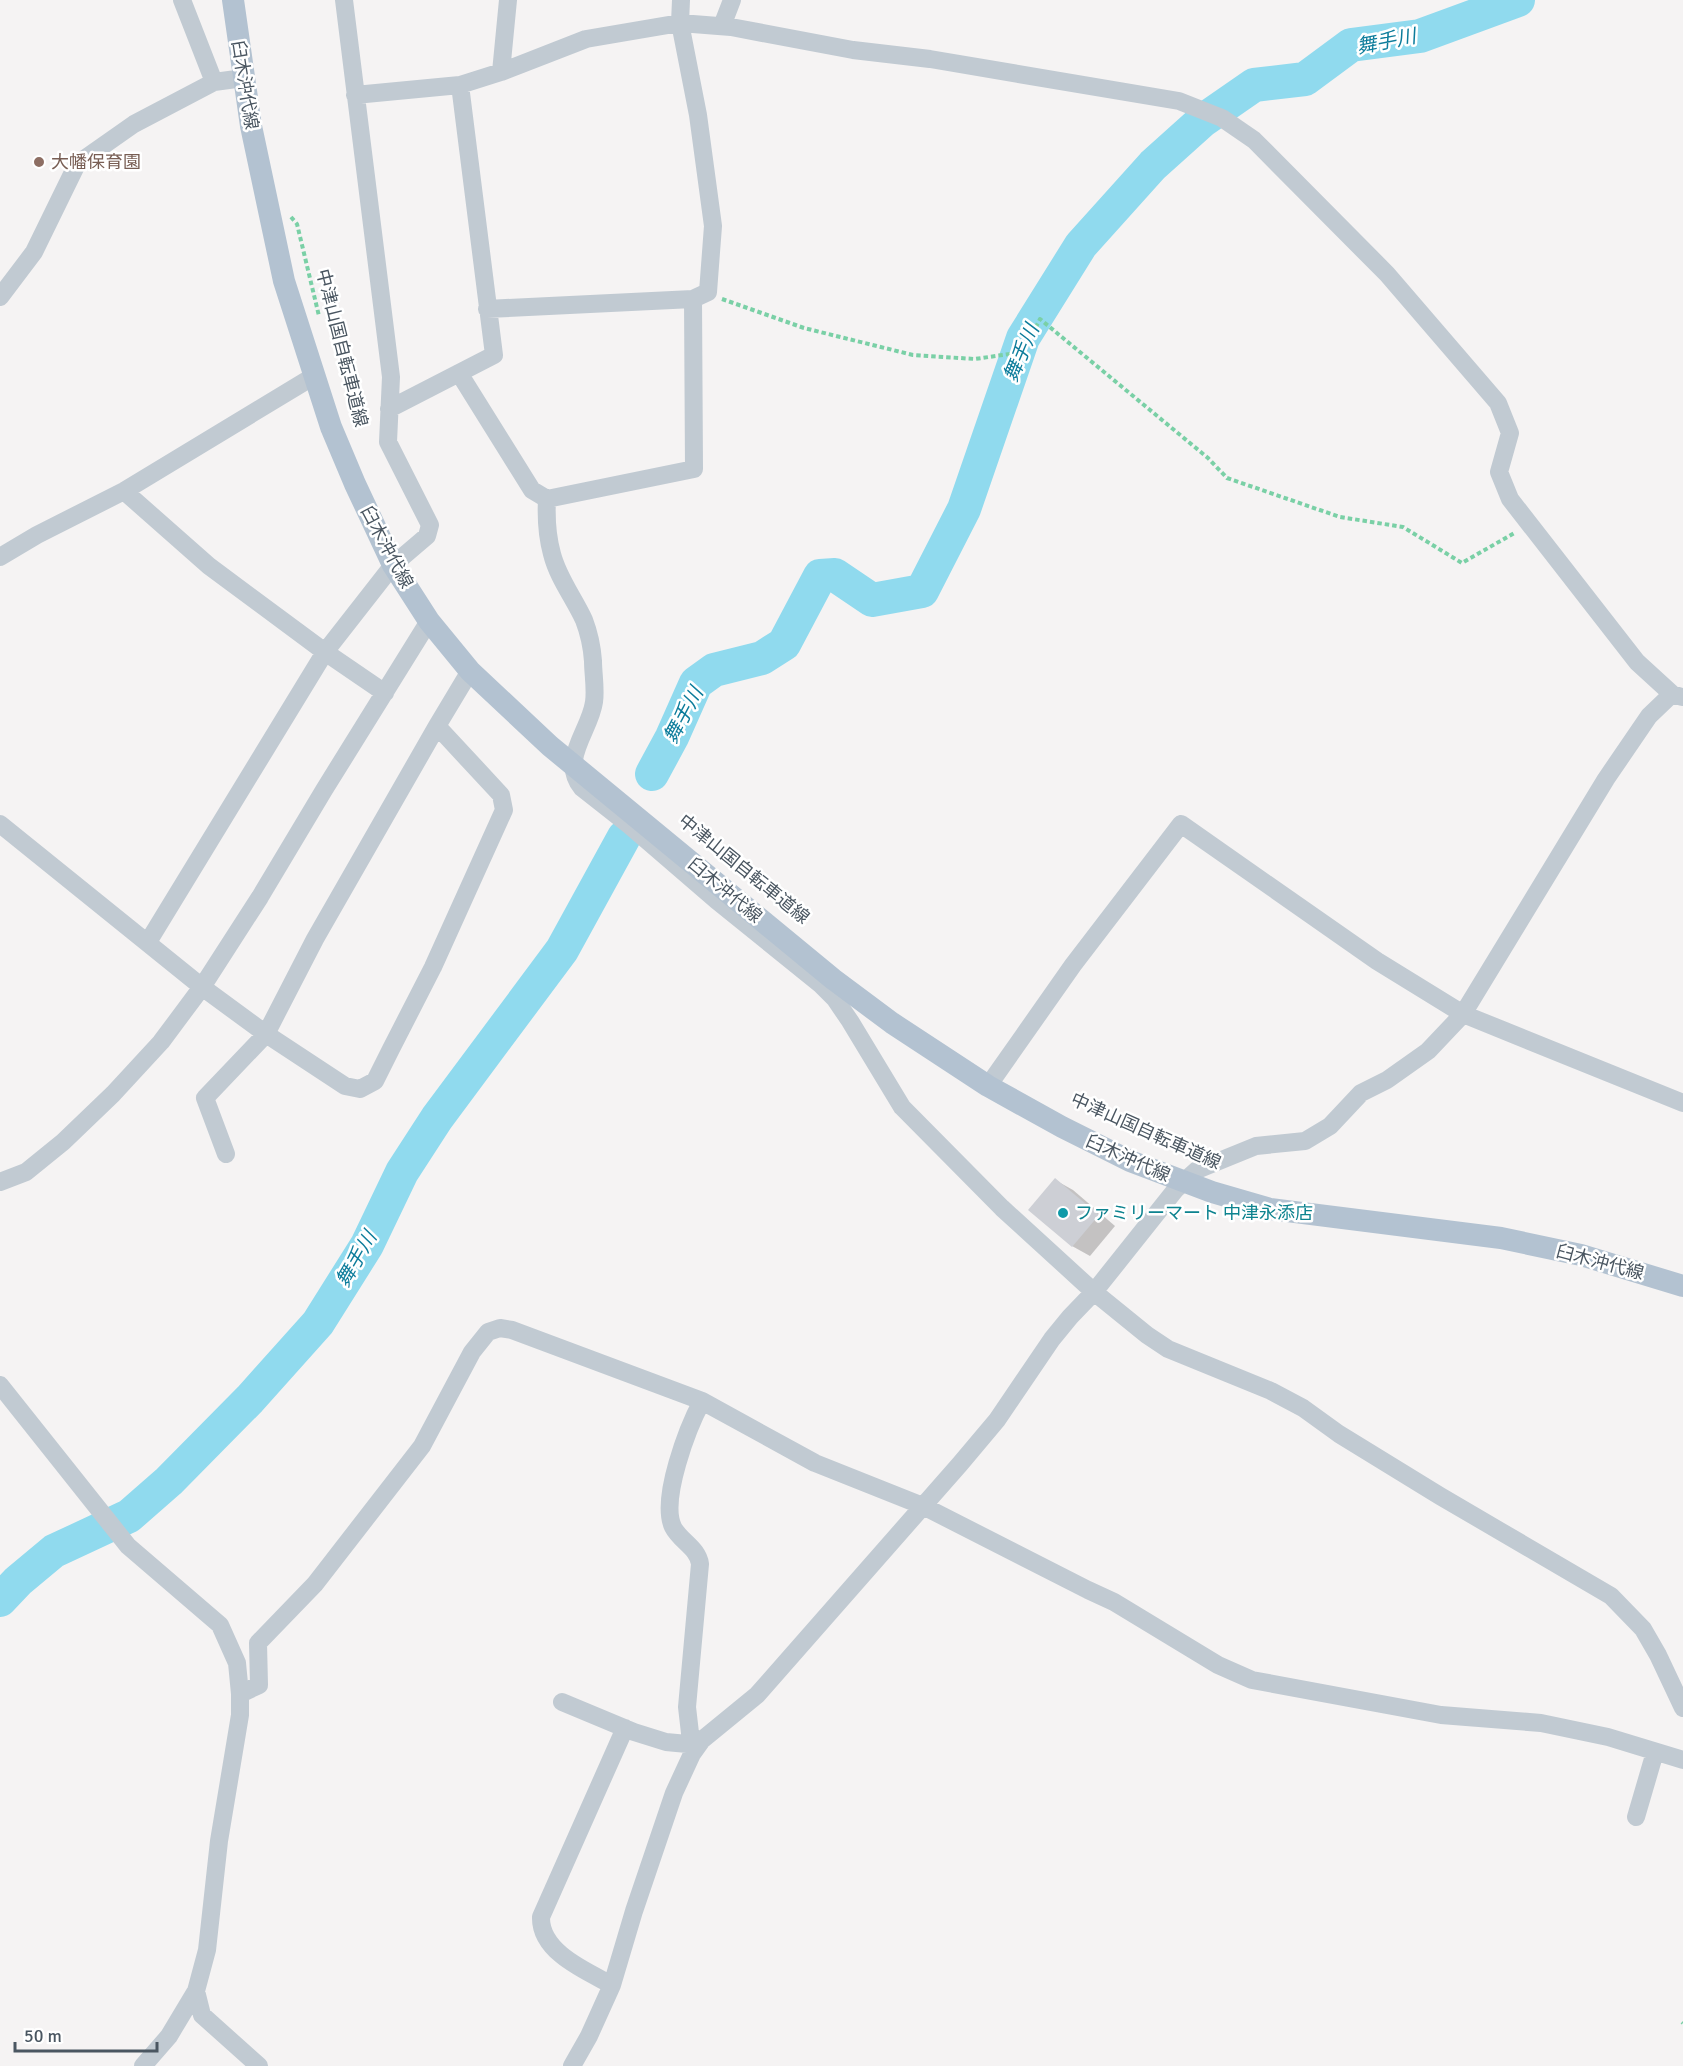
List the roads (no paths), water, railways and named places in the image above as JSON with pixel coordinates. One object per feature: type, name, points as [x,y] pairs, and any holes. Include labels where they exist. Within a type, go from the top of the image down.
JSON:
[{"type":"main road","name":"臼木沖代線","points":[[233,0],[251,126],[284,280],[335,437],[393,566],[429,621],[470,671],[526,725],[833,979],[892,1023],[988,1086],[1130,1161],[1184,1182],[1270,1209],[1501,1238],[1581,1255],[1683,1286]]},
{"type":"street","points":[[182,0],[214,82]]},
{"type":"street","points":[[148,942],[325,652],[393,566],[427,536],[430,525],[388,442],[391,377],[344,0]]},
{"type":"street","points":[[501,72],[508,0]]},
{"type":"street","points":[[459,373],[532,490],[547,500],[694,469],[700,296],[713,226],[698,115],[680,23],[681,0]]},
{"type":"street","points":[[722,26],[732,0]]},
{"type":"street","points":[[355,95],[460,85],[501,72],[586,39],[680,23],[722,26],[853,50],[930,59],[1179,101],[1222,118],[1254,140],[1380,266],[1498,404],[1510,433],[1500,471],[1510,499],[1637,662],[1678,696],[1648,716],[1606,779],[1463,1014],[1428,1051],[1387,1080],[1361,1093],[1330,1126],[1305,1141],[1256,1146],[1197,1170],[1176,1189],[1094,1292],[1052,1339],[997,1420],[757,1695],[712,1730],[698,1745],[674,1793],[634,1911],[612,1985],[589,2036],[572,2066]]},
{"type":"street","points":[[0,297],[34,252],[76,164],[134,124],[214,82],[244,78]]},
{"type":"street","points":[[389,408],[494,355],[460,85]]},
{"type":"street","points":[[487,309],[700,296]]},
{"type":"street","points":[[0,557],[37,535],[124,491],[314,376]]},
{"type":"street","points":[[124,491],[209,566],[325,652],[385,693]]},
{"type":"street","points":[[547,500],[546,519],[552,555],[570,596],[585,622],[592,647],[594,703],[576,748],[573,766],[576,781],[582,788],[820,984],[835,999],[850,1021],[902,1107],[1002,1208],[1094,1292],[1168,1349],[1271,1391],[1303,1408],[1339,1434],[1440,1496],[1611,1596],[1643,1629],[1659,1655],[1683,1708]]},
{"type":"street","points":[[0,1182],[26,1172],[63,1142],[113,1094],[160,1042],[202,987],[260,897],[429,621]]},
{"type":"street","points":[[226,1154],[206,1098],[266,1034],[315,939],[470,671]]},
{"type":"street","points":[[0,824],[202,987],[266,1034],[345,1086],[360,1089],[375,1081],[433,967],[504,810],[501,795],[437,726]]},
{"type":"street","points":[[988,1086],[1073,965],[1181,824],[1377,961],[1463,1014],[1683,1103]]},
{"type":"street","points":[[240,1694],[259,1685],[258,1643],[315,1584],[422,1446],[472,1352],[488,1332],[500,1328],[512,1330],[702,1401],[815,1463],[923,1506],[1114,1602],[1218,1665],[1252,1680],[1441,1715],[1541,1723],[1617,1740],[1683,1760]]},
{"type":"street","points":[[0,1385],[128,1546],[220,1625],[237,1663],[240,1715],[219,1841],[207,1950],[196,1991],[169,2036],[143,2066]]},
{"type":"street","points":[[698,1745],[690,1733],[687,1707],[700,1563],[694,1550],[679,1536],[670,1516],[671,1497],[682,1446],[692,1419],[702,1401]]},
{"type":"street","points":[[562,1702],[666,1742],[698,1745]]},
{"type":"street","points":[[612,1985],[577,1967],[564,1957],[543,1934],[541,1925],[542,1917],[625,1728]]},
{"type":"street","points":[[1636,1817],[1655,1752]]},
{"type":"street","points":[[196,1991],[202,2015],[259,2066]]},
{"type":"waterway","name":"舞手川","points":[[652,774],[672,737],[696,683],[714,670],[762,658],[784,644],[820,576],[835,575],[872,600],[922,591],[964,509],[1023,338],[1081,245],[1153,165],[1202,121],[1254,85],[1305,79],[1351,45],[1420,36],[1518,0]]},
{"type":"waterway","name":"舞手川","points":[[0,1600],[18,1581],[54,1551],[129,1516],[169,1481],[250,1399],[318,1323],[367,1245],[402,1172],[437,1118],[562,950],[624,837]]},
{"type":"place","name":"大幡保育園","points":[[39,162]]},
{"type":"place","name":"ファミリーマート 中津永添店","points":[[1063,1213]]}]
